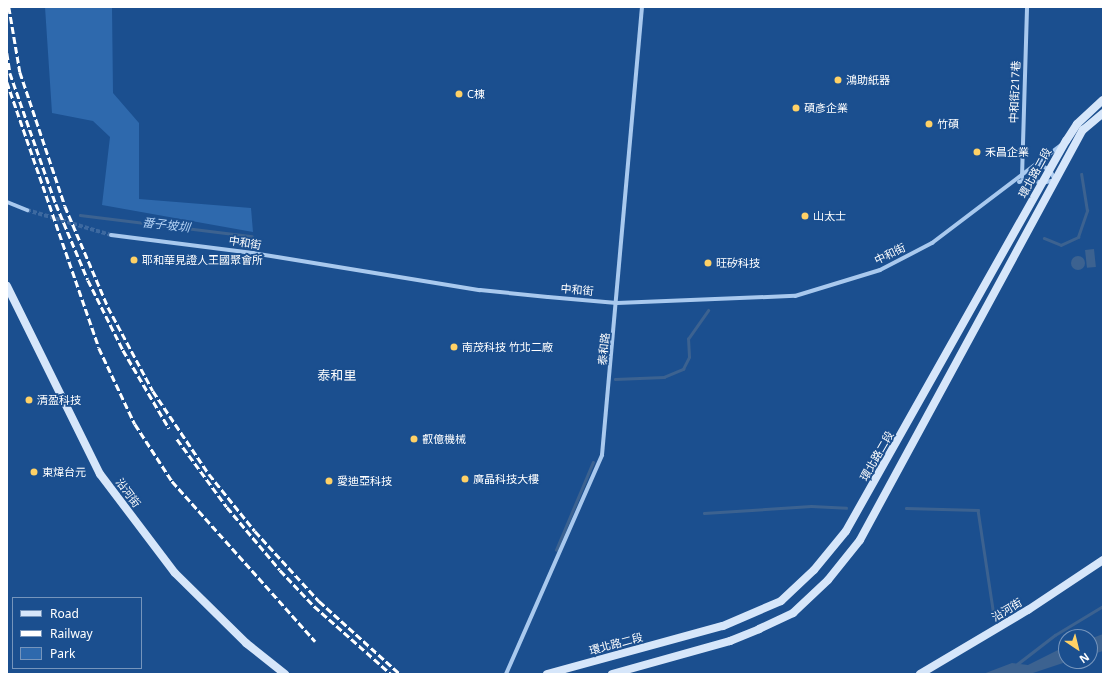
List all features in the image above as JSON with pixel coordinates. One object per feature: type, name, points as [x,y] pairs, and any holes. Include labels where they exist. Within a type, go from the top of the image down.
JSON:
[{"type":"street","name":"泰和路","points":[[506,674],[602,455],[617,303],[642,7]]},
{"type":"street","name":"中和街217巷","points":[[1022,177],[1027,7]]},
{"type":"street","name":"環北路二段","points":[[547,674],[723,626],[781,601],[814,570],[846,531],[1066,141],[1077,124],[1103,100]]},
{"type":"street","name":"環北路二段","points":[[612,674],[730,641],[759,629],[793,613],[828,580],[860,540],[1083,130],[1103,113]]},
{"type":"street","name":"中和街","points":[[111,235],[253,253],[480,290],[617,303],[795,296],[819,290],[880,270],[932,244],[1016,182],[1066,141]]},
{"type":"street","points":[[1016,182],[1029,179],[1042,183],[1055,180],[1050,170],[1038,164]]},
{"type":"street","points":[[7,202],[27,210]]},
{"type":"street","name":"沿河街","points":[[7,286],[100,474],[175,573],[246,643],[284,674]]},
{"type":"street","name":"沿河街","points":[[920,674],[1028,610],[1103,560]]},
{"type":"green space","points":[[45,7],[112,7],[113,93],[139,123],[139,199],[251,208],[253,232],[102,205],[110,137],[93,121],[52,113]]},
{"type":"shaded area","points":[[1094,249],[1096,267],[1087,268],[1085,250]]},
{"type":"shaded area","points":[[1078,256],[1083,258],[1085,263],[1083,268],[1078,270],[1073,268],[1071,263],[1073,258]]},
{"type":"shaded area","points":[[1103,634],[1103,651],[1098,653],[1098,636]]},
{"type":"shaded area","points":[[1058,650],[1058,665],[1030,674],[983,674],[1012,663],[1028,665]]},
{"type":"waterway","points":[[1044,238],[1061,245],[1078,237],[1087,211],[1081,174]]},
{"type":"waterway","name":"番子坡圳","points":[[80,215],[252,236]]},
{"type":"waterway","points":[[615,379],[664,377],[683,369],[689,357],[688,339],[708,310]]},
{"type":"waterway","points":[[556,550],[593,462]]},
{"type":"waterway","points":[[704,513],[811,506],[846,508]]},
{"type":"waterway","points":[[906,508],[978,510],[994,616]]},
{"type":"waterway","points":[[1016,665],[1055,635],[1103,606]]},
{"type":"tunnel","points":[[27,210],[111,235]]},
{"type":"railway","points":[[9,7],[20,72],[65,206],[108,307],[153,391],[209,474],[255,531],[319,601],[400,674]]},
{"type":"railway","points":[[7,53],[10,73],[56,204],[88,280],[123,350],[169,428]]},
{"type":"railway","points":[[7,82],[99,348],[135,424],[172,481],[315,641]]},
{"type":"railway","points":[[177,439],[227,507],[280,570],[314,606],[391,674]]},
{"type":"place","name":"鴻助紙器","points":[[838,80]]},
{"type":"place","name":"C棟","points":[[459,94]]},
{"type":"place","name":"碩彥企業","points":[[796,108]]},
{"type":"place","name":"竹碩","points":[[929,124]]},
{"type":"place","name":"禾昌企業","points":[[977,152]]},
{"type":"place","name":"山太士","points":[[805,216]]},
{"type":"place","name":"耶和華見證人王國聚會所","points":[[134,260]]},
{"type":"place","name":"旺矽科技","points":[[708,263]]},
{"type":"place","name":"南茂科技 竹北二廠","points":[[454,347]]},
{"type":"place","name":"清盈科技","points":[[29,400]]},
{"type":"place","name":"叡億機械","points":[[414,439]]},
{"type":"place","name":"東煒台元","points":[[34,472]]},
{"type":"place","name":"廣晶科技大樓","points":[[465,479]]},
{"type":"place","name":"愛迪亞科技","points":[[329,481]]},
{"type":"district","name":"泰和里","points":[[337,375]]}]
